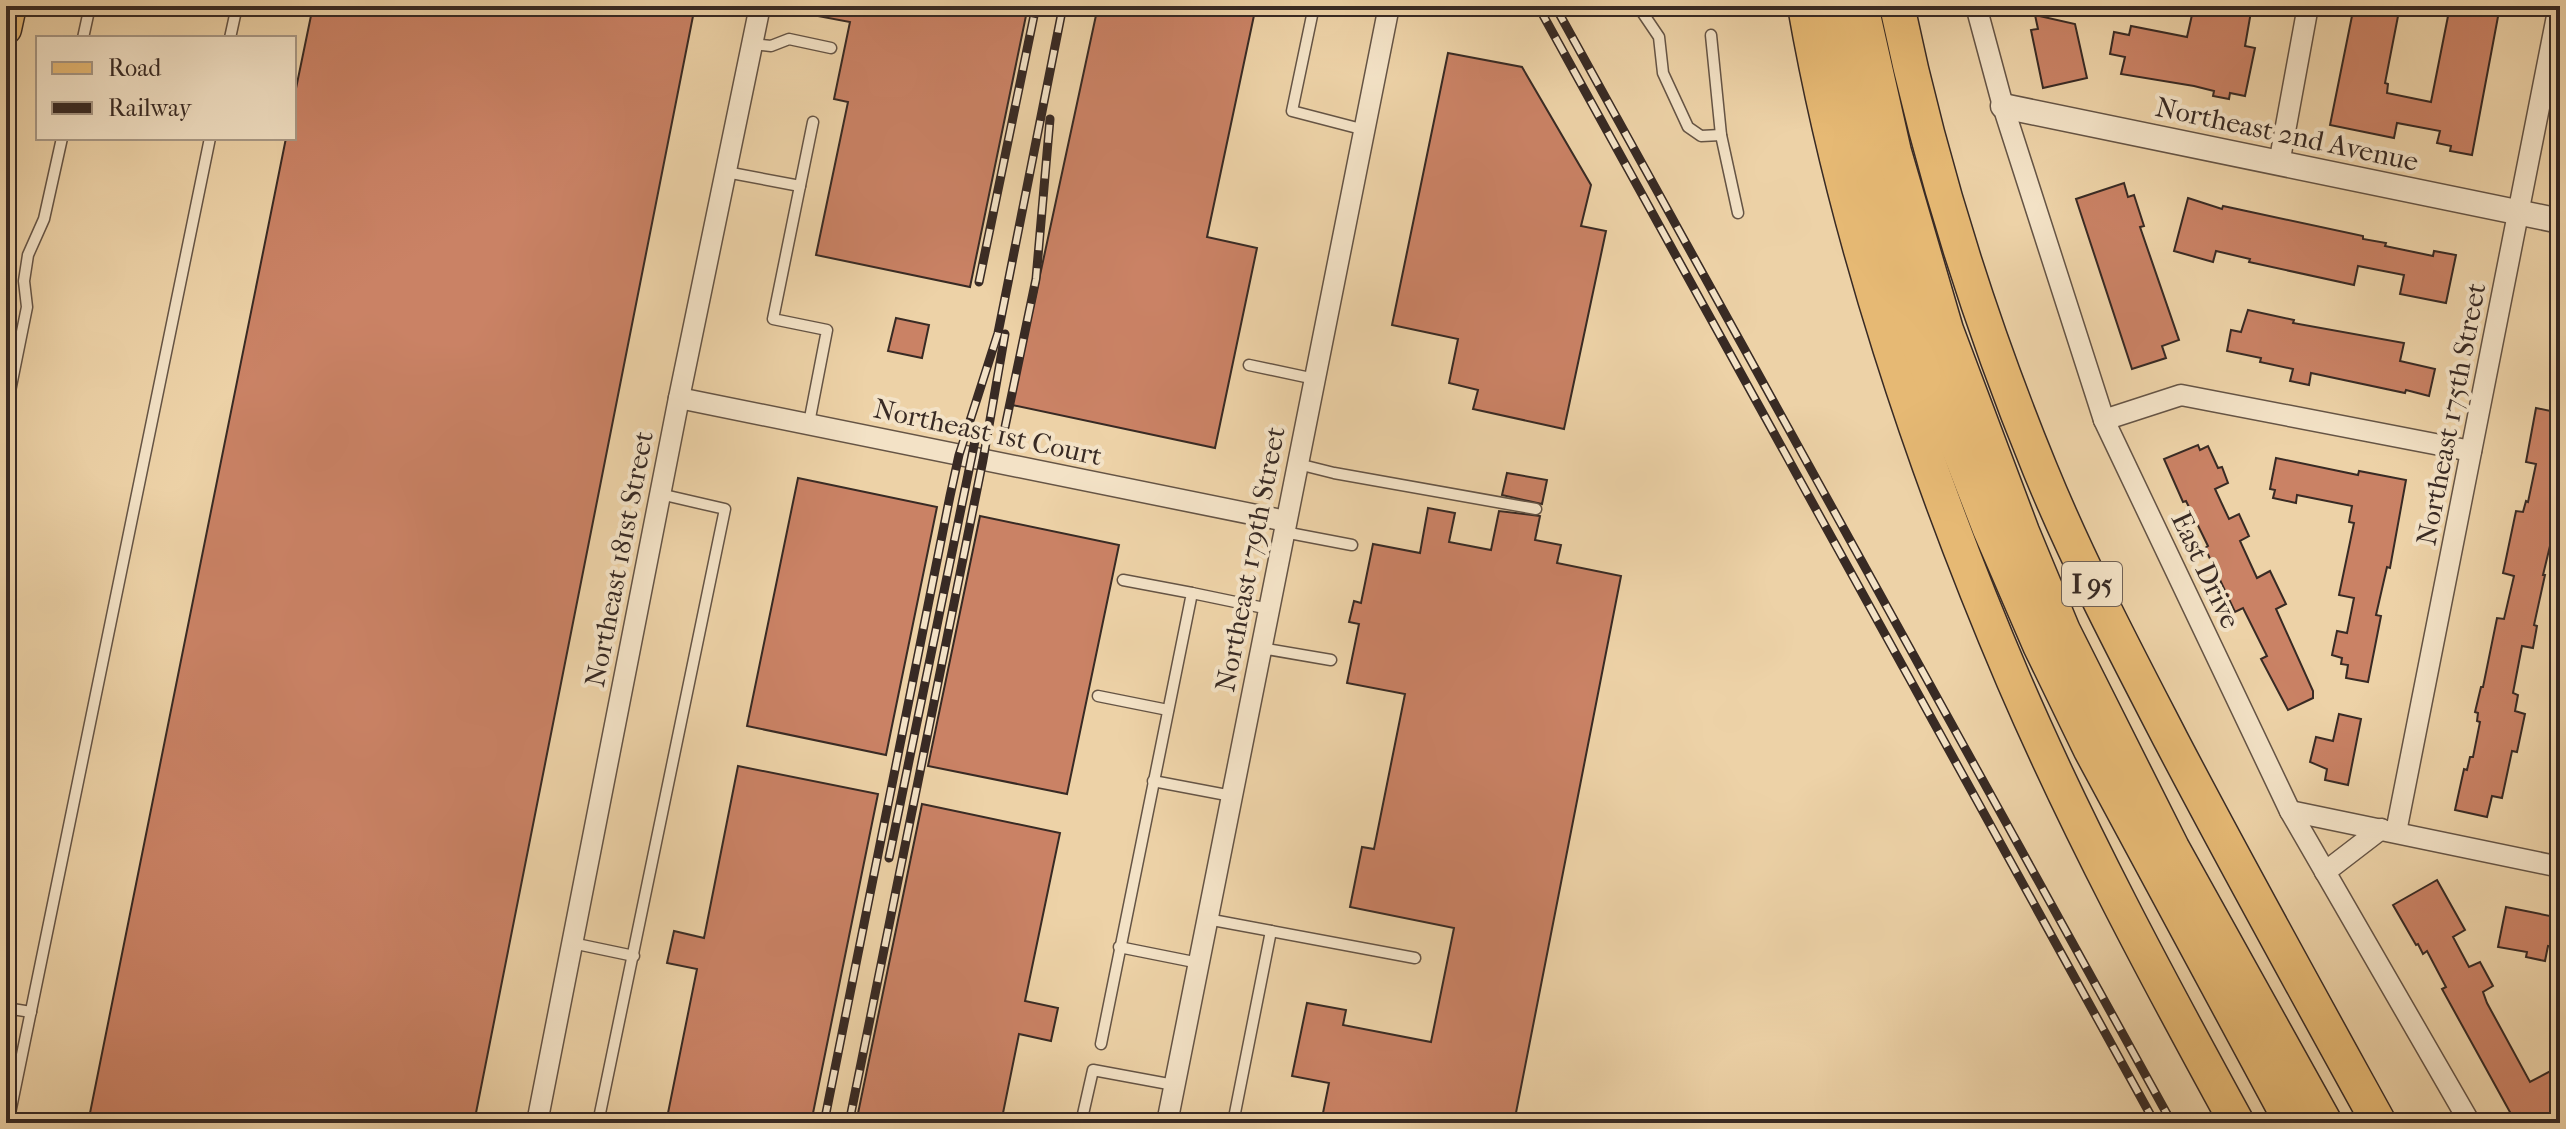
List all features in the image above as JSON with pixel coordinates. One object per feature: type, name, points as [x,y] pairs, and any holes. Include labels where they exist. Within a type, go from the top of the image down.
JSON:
[{"type":"highway","points":[[1805,6],[1827,115],[1871,281],[1944,504],[1974,584],[2074,811],[2237,1123]]},
{"type":"highway","points":[[1834,6],[1874,178],[1918,343],[1990,529],[2040,645],[2091,750],[2292,1123]]},
{"type":"highway","points":[[1861,6],[1894,152],[1946,330],[2063,631],[2172,848],[2325,1123]]},
{"type":"highway","name":"I 95","points":[[1897,6],[1944,196],[1985,326],[2040,470],[2110,622],[2228,849],[2379,1123]]},
{"type":"street","name":"Northeast 181st Street","points":[[537,1123],[679,398],[760,6]]},
{"type":"street","name":"Northeast 179th Street","points":[[1167,1123],[1389,6]]},
{"type":"street","name":"East Drive","points":[[1976,6],[2003,106],[2104,420],[2290,811],[2470,1123]]},
{"type":"street","points":[[2279,164],[2308,6]]},
{"type":"street","name":"Northeast 175th Street","points":[[2388,830],[2471,451],[2559,6]]},
{"type":"street","name":"Northeast 2nd Avenue","points":[[2003,106],[2560,221]]},
{"type":"street","points":[[2104,420],[2181,395],[2471,451]]},
{"type":"street","name":"Northeast 1st Court","points":[[679,398],[809,423],[1285,527]]},
{"type":"street","points":[[2290,811],[2560,867]]},
{"type":"street","points":[[2325,872],[2388,830]]},
{"type":"lane","points":[[83,36],[90,6]]},
{"type":"lane","points":[[230,36],[237,6]]},
{"type":"lane","points":[[1314,6],[1292,111],[1365,130]]},
{"type":"lane","points":[[1638,6],[1659,37],[1663,73],[1688,127],[1701,136],[1721,135]]},
{"type":"lane","points":[[1711,35],[1721,135],[1738,213]]},
{"type":"lane","points":[[752,44],[771,46],[789,39],[831,48]]},
{"type":"lane","points":[[809,423],[827,330],[773,319],[813,122]]},
{"type":"lane","points":[[6,411],[27,307],[24,281],[28,255],[44,219],[62,140]]},
{"type":"lane","points":[[8,1123],[210,140]]},
{"type":"lane","points":[[726,172],[800,186]]},
{"type":"lane","points":[[1249,365],[1315,379]]},
{"type":"lane","points":[[1298,464],[1536,509]]},
{"type":"lane","points":[[598,1123],[725,509],[660,494]]},
{"type":"lane","points":[[1285,527],[1352,545]]},
{"type":"lane","points":[[1123,580],[1269,609]]},
{"type":"lane","points":[[1101,1044],[1192,593]]},
{"type":"lane","points":[[1261,648],[1331,660]]},
{"type":"lane","points":[[1098,696],[1168,710]]},
{"type":"lane","points":[[1153,781],[1232,796]]},
{"type":"lane","points":[[1207,919],[1415,958]]},
{"type":"lane","points":[[1233,1123],[1271,931]]},
{"type":"lane","points":[[572,943],[634,956]]},
{"type":"lane","points":[[1119,947],[1199,963]]},
{"type":"lane","points":[[6,1008],[31,1012]]},
{"type":"lane","points":[[1081,1123],[1093,1070],[1174,1085]]},
{"type":"building","points":[[313,6],[695,6],[474,1123],[88,1123],[286,140],[296,140],[296,88]]},
{"type":"building","points":[[808,6],[1028,6],[970,287],[816,255],[848,102],[834,99],[850,22],[807,14]]},
{"type":"building","points":[[1098,6],[1256,6],[1207,237],[1257,248],[1215,448],[1012,405]]},
{"type":"building","points":[[2194,6],[2252,6],[2245,46],[2255,48],[2245,96],[2230,93],[2229,99],[2213,96],[2214,91],[2194,86],[2121,74],[2125,57],[2110,54],[2114,32],[2129,35],[2131,26],[2187,37]]},
{"type":"building","points":[[2354,6],[2399,11],[2385,83],[2388,84],[2387,93],[2431,102],[2450,6],[2500,6],[2472,155],[2450,151],[2451,146],[2437,143],[2440,131],[2397,123],[2394,138],[2330,125]]},
{"type":"building","points":[[2035,15],[2075,24],[2087,78],[2043,88],[2031,30],[2038,29]]},
{"type":"building","points":[[1448,53],[1522,67],[1591,185],[1581,226],[1606,231],[1564,429],[1473,409],[1478,390],[1449,383],[1458,339],[1392,325]]},
{"type":"building","points":[[2124,183],[2128,197],[2134,195],[2144,226],[2140,227],[2179,340],[2162,346],[2166,358],[2132,369],[2076,199]]},
{"type":"building","points":[[2188,198],[2222,209],[2223,206],[2363,236],[2363,239],[2386,243],[2385,246],[2433,256],[2434,251],[2456,255],[2446,303],[2400,294],[2404,275],[2358,266],[2354,285],[2249,262],[2250,259],[2216,251],[2213,262],[2174,251]]},
{"type":"building","points":[[2248,310],[2294,320],[2293,323],[2404,343],[2400,361],[2435,369],[2429,396],[2311,373],[2309,385],[2290,381],[2293,369],[2227,351],[2231,330],[2241,332]]},
{"type":"building","points":[[896,318],[929,325],[922,358],[888,351]]},
{"type":"building","points":[[2536,408],[2560,413],[2560,492],[2557,507],[2560,508],[2560,527],[2555,525],[2543,575],[2533,648],[2522,646],[2513,693],[2518,695],[2515,711],[2525,714],[2517,752],[2512,751],[2502,798],[2492,796],[2487,817],[2455,810],[2464,769],[2467,770],[2470,757],[2473,757],[2480,722],[2475,712],[2497,618],[2504,619],[2514,576],[2503,573],[2516,511],[2523,512],[2528,502],[2536,464],[2526,462]]},
{"type":"building","points":[[2198,445],[2200,450],[2208,446],[2218,468],[2222,467],[2228,483],[2215,489],[2229,519],[2239,514],[2249,536],[2240,541],[2257,578],[2270,571],[2286,604],[2276,609],[2313,691],[2313,698],[2288,710],[2261,659],[2267,656],[2243,608],[2235,612],[2205,548],[2208,546],[2186,501],[2183,502],[2164,459]]},
{"type":"building","points":[[2276,458],[2358,475],[2359,471],[2406,480],[2390,568],[2387,567],[2376,615],[2381,616],[2368,682],[2346,678],[2348,665],[2341,664],[2342,658],[2332,655],[2337,631],[2347,633],[2354,598],[2339,595],[2354,523],[2349,522],[2352,506],[2297,495],[2296,503],[2273,498],[2275,490],[2270,489]]},
{"type":"building","points":[[1507,473],[1547,480],[1542,504],[1502,495]]},
{"type":"building","points":[[798,478],[937,507],[886,755],[747,726]]},
{"type":"building","points":[[1428,508],[1455,513],[1449,542],[1491,550],[1499,511],[1540,516],[1535,540],[1561,545],[1557,563],[1621,576],[1514,1123],[1321,1123],[1329,1083],[1292,1076],[1307,1003],[1346,1010],[1343,1025],[1431,1042],[1454,928],[1350,907],[1362,847],[1374,849],[1405,694],[1347,683],[1359,624],[1349,622],[1354,601],[1361,603],[1373,544],[1420,553]]},
{"type":"building","points":[[980,516],[1119,545],[1067,794],[928,766]]},
{"type":"building","points":[[2339,714],[2361,719],[2348,785],[2325,780],[2327,769],[2310,762],[2316,737],[2333,741]]},
{"type":"building","points":[[738,766],[878,794],[811,1123],[666,1123],[697,969],[667,963],[674,931],[704,938]]},
{"type":"building","points":[[922,804],[1060,833],[1025,1001],[1058,1008],[1051,1041],[1019,1034],[1001,1123],[856,1123]]},
{"type":"building","points":[[2437,880],[2465,930],[2453,937],[2469,967],[2480,962],[2493,986],[2483,992],[2487,1003],[2530,1082],[2560,1066],[2560,1119],[2553,1123],[2516,1123],[2442,989],[2446,987],[2427,951],[2423,954],[2416,945],[2393,905]]},
{"type":"building","points":[[2506,907],[2560,918],[2558,948],[2548,946],[2545,961],[2526,957],[2527,952],[2498,947]]},
{"type":"railway","points":[[979,282],[1036,6]]},
{"type":"railway","points":[[824,1123],[950,496],[959,455],[998,333],[1063,6]]},
{"type":"railway","points":[[1538,6],[2155,1123]]},
{"type":"railway","points":[[1555,6],[2172,1123]]},
{"type":"railway","points":[[1005,427],[1036,279],[1050,119]]},
{"type":"railway","points":[[849,1123],[983,460],[1005,334]]},
{"type":"railway","points":[[889,858],[977,431]]}]
